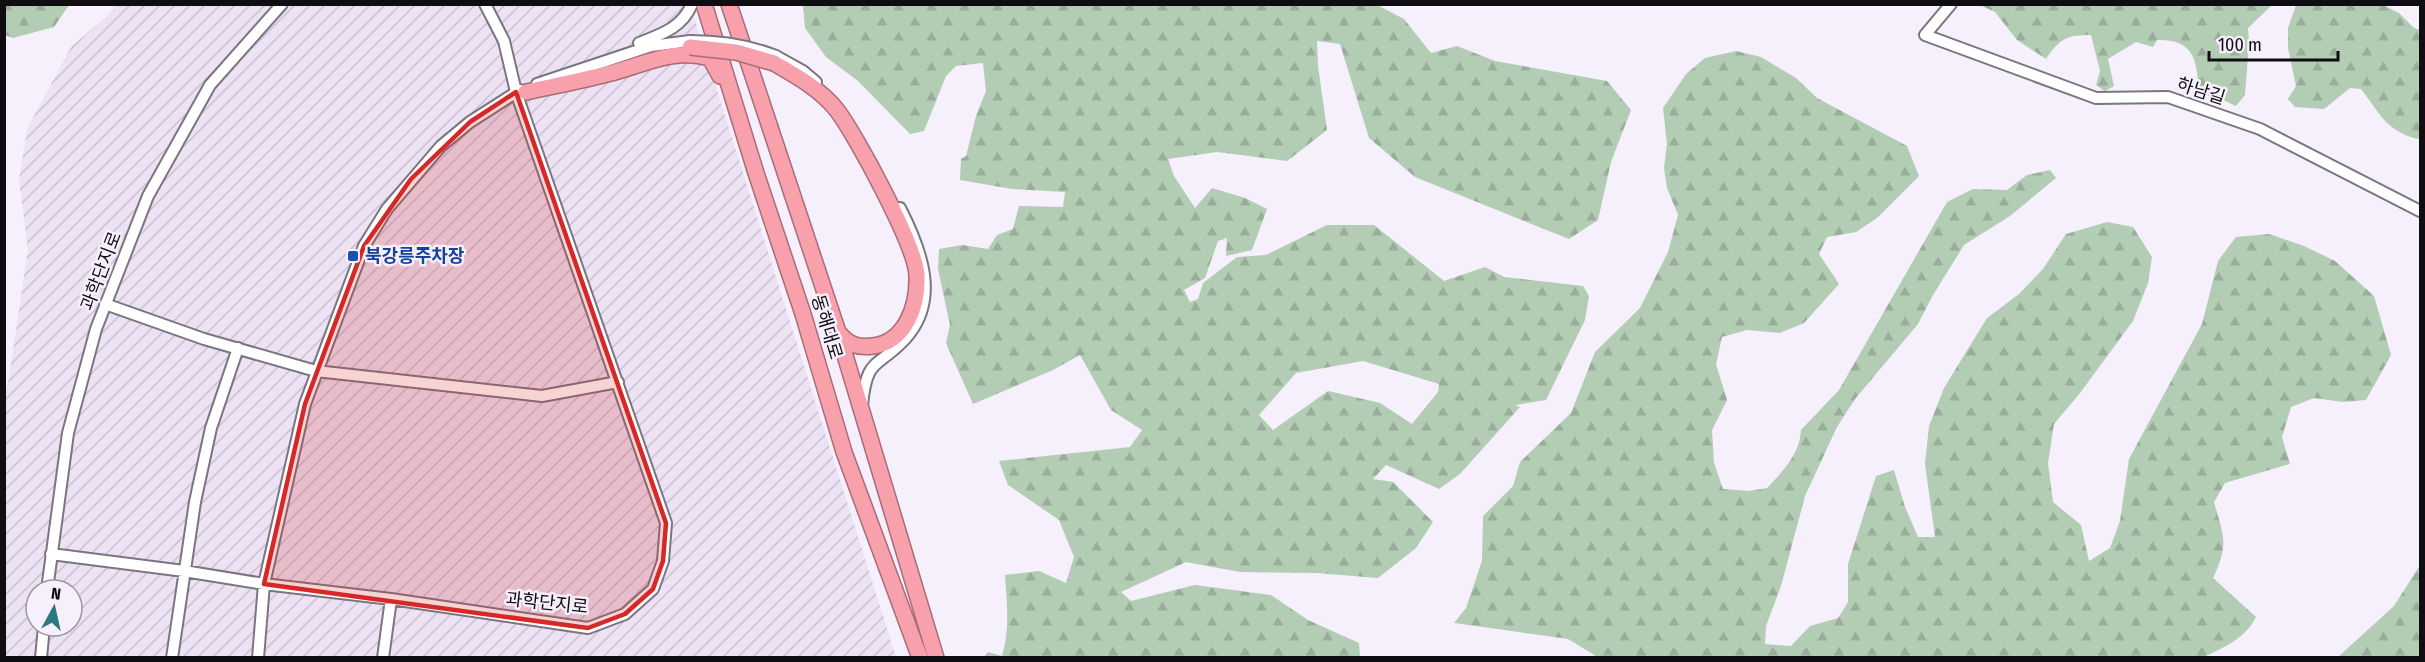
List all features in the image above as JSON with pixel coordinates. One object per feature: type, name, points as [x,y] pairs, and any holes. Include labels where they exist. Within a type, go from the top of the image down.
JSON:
[{"type":"highway","name":"동해대로","points":[[704,4],[803,314],[844,452],[921,657]]},
{"type":"highway","name":"동해대로","points":[[729,4],[838,332],[936,657]]},
{"type":"highway","points":[[522,91],[614,63],[690,44],[775,59],[812,87],[835,108],[860,147],[907,240],[918,274],[915,302],[909,319],[898,335],[882,345],[860,347],[848,343],[838,332]]},
{"type":"highway","points":[[522,91],[610,74],[667,55],[696,54],[710,58],[718,69],[756,172]]},
{"type":"street","name":"과학단지로","points":[[48,578],[68,433],[96,329],[148,196],[210,85],[282,4]]},
{"type":"street","name":"과학단지로","points":[[51,554],[264,584],[391,598],[588,628],[625,614],[653,589],[663,561],[666,523],[522,91],[504,41],[485,4]]},
{"type":"street","points":[[258,657],[264,584],[305,404],[364,246],[387,209],[441,146],[470,122],[522,91],[582,61],[666,33],[686,17],[692,4]]},
{"type":"street","name":"하남길","points":[[1951,4],[1925,35],[2096,98],[2168,97],[2260,129],[2421,211]]},
{"type":"street","points":[[775,59],[803,71],[828,91],[852,119],[910,229],[926,274],[923,307],[916,325],[905,340],[869,370],[865,381],[861,411]]},
{"type":"street","points":[[105,304],[316,371],[542,396],[618,382]]},
{"type":"street","points":[[172,657],[195,502],[211,428],[238,348]]},
{"type":"street","points":[[383,657],[391,598]]},
{"type":"street","points":[[41,657],[43,638]]},
{"type":"highlighted area","points":[[516,92],[666,523],[663,561],[653,589],[625,614],[588,628],[264,584],[305,404],[364,246],[411,179],[470,122]]},
{"type":"shaded area","points":[[116,5],[690,5],[896,657],[5,657],[4,393],[8,384],[28,249],[19,180],[27,129],[71,47],[108,15]]},
{"type":"green space","points":[[5,4],[69,5],[54,27],[13,38],[5,35]]},
{"type":"green space","points":[[2381,4],[2399,13],[2414,28],[2420,30],[2420,138],[2417,139],[2390,126],[2361,89],[2350,88],[2324,109],[2295,107],[2288,99],[2296,86],[2288,48],[2288,28],[2296,5]]},
{"type":"green space","points":[[803,5],[1377,5],[1404,19],[1431,53],[1457,46],[1495,61],[1607,81],[1631,110],[1611,162],[1598,220],[1569,239],[1415,177],[1369,138],[1340,44],[1317,41],[1327,130],[1287,161],[1217,152],[1168,159],[1174,176],[1195,208],[1212,188],[1245,198],[1267,209],[1252,250],[1226,256],[1227,238],[1218,241],[1205,278],[1184,290],[1190,302],[1198,299],[1203,283],[1237,257],[1266,255],[1327,225],[1374,225],[1444,281],[1485,267],[1504,277],[1583,286],[1589,296],[1585,320],[1546,400],[1515,405],[1520,407],[1460,474],[1439,489],[1386,465],[1373,479],[1393,482],[1433,522],[1416,548],[1378,578],[1317,573],[1240,572],[1186,562],[1121,592],[1131,601],[1195,585],[1271,595],[1308,620],[1359,643],[1360,657],[984,657],[988,652],[1002,656],[1005,646],[1007,606],[1005,575],[1039,571],[1066,583],[1074,557],[1059,520],[1008,485],[999,461],[1130,447],[1142,430],[1111,410],[1080,355],[1053,370],[973,404],[946,343],[950,325],[938,269],[939,249],[962,245],[988,249],[997,235],[1013,229],[1019,206],[1063,207],[1065,192],[1012,189],[960,180],[961,159],[966,156],[976,116],[986,91],[983,63],[956,66],[946,76],[924,131],[910,134],[858,81],[826,57],[805,28]],"holes":[[[1363,361],[1439,384],[1438,392],[1412,424],[1380,403],[1328,391],[1273,430],[1259,415],[1296,373]]]},
{"type":"green space","points":[[1980,5],[2272,5],[2248,28],[2245,95],[2236,106],[2217,97],[2199,95],[2195,63],[2187,48],[2180,44],[2157,40],[2153,47],[2136,42],[2108,59],[2114,86],[2105,91],[2096,85],[2100,71],[2091,35],[2065,39],[2046,59],[2017,40],[1995,12]]},
{"type":"green space","points":[[1736,51],[1761,57],[1796,78],[1817,98],[1907,146],[1919,176],[1877,218],[1856,232],[1827,237],[1819,254],[1839,284],[1804,323],[1780,333],[1747,330],[1722,337],[1716,364],[1727,400],[1712,430],[1714,463],[1723,489],[1749,491],[1767,488],[1785,469],[1798,447],[1801,430],[1839,390],[1947,202],[1973,189],[2007,190],[2027,175],[2050,170],[2056,178],[2010,216],[1964,245],[1918,324],[1855,399],[1837,427],[1805,496],[1781,586],[1766,626],[1765,644],[1791,646],[1810,626],[1838,618],[1848,602],[1848,564],[1876,476],[1894,470],[1905,507],[1918,537],[1935,537],[1925,464],[1929,426],[1944,388],[1987,318],[2019,294],[2043,269],[2066,234],[2107,222],[2133,227],[2152,257],[2148,283],[2133,321],[2054,424],[2048,463],[2053,502],[2081,525],[2089,561],[2110,548],[2120,521],[2129,459],[2202,324],[2218,261],[2236,237],[2269,234],[2304,246],[2335,261],[2374,296],[2391,355],[2366,400],[2343,402],[2314,398],[2291,407],[2282,437],[2290,464],[2225,483],[2214,502],[2223,548],[2213,578],[2256,617],[2240,637],[2202,658],[1599,658],[1568,639],[1454,623],[1466,608],[1482,561],[1483,516],[1513,486],[1520,462],[1571,413],[1595,352],[1640,308],[1668,252],[1678,215],[1667,188],[1664,168],[1667,144],[1663,108],[1686,74],[1705,58]]},
{"type":"green space","points":[[2420,565],[2420,657],[2338,657],[2394,606]]},
{"type":"place","name":"북강릉주차장","points":[[353,256]]}]
